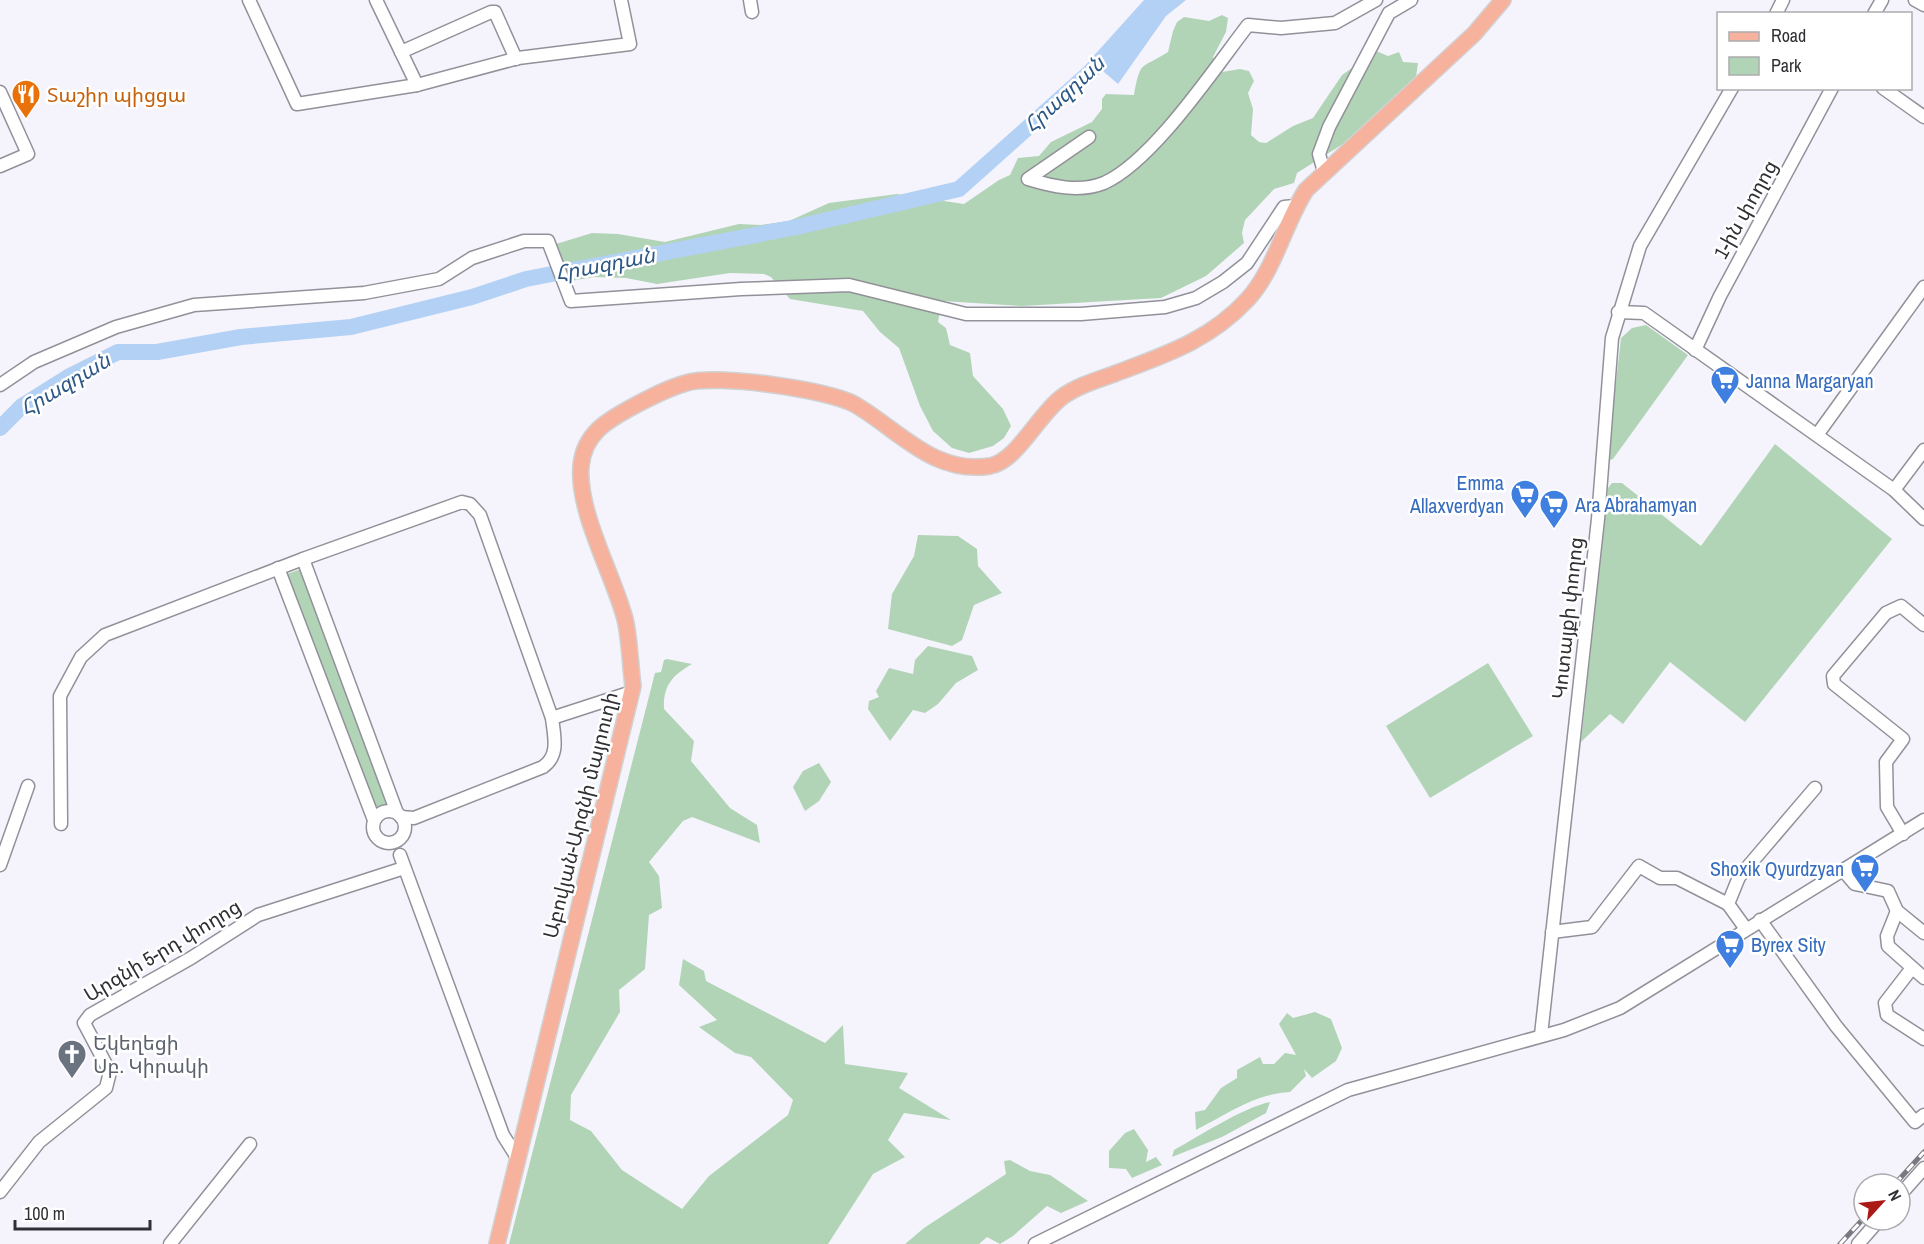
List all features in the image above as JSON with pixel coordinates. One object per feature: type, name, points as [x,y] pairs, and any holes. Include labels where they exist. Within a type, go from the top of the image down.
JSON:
[{"type":"main road","name":"Աբովյան-Արզնի մայրուղի","points":[[497,1244],[632,692],[625,620],[581,489],[581,465],[586,443],[602,424],[656,394],[688,382],[718,380],[830,395],[853,404],[918,451],[944,462],[989,466],[1005,461],[1017,449],[1048,407],[1067,393],[1193,344],[1232,315],[1256,288],[1273,257],[1295,206],[1306,190],[1474,34],[1503,0]]},
{"type":"street","points":[[249,0],[297,104],[417,86],[516,58],[630,44],[621,0]]},
{"type":"street","points":[[376,0],[417,86]]},
{"type":"street","points":[[1089,137],[1028,179],[1061,189],[1103,183],[1150,150],[1248,25],[1281,28],[1335,23],[1376,0]]},
{"type":"street","points":[[1324,172],[1319,154],[1329,127],[1389,13],[1411,0]]},
{"type":"street","points":[[1915,0],[1924,5]]},
{"type":"street","points":[[401,52],[491,12],[497,15],[516,58]]},
{"type":"street","name":"Կոտայքի փողոց","points":[[1541,1035],[1598,519],[1612,338],[1618,312],[1640,246],[1731,90]]},
{"type":"street","name":"1-ին փողոց","points":[[1695,350],[1719,296],[1832,90]]},
{"type":"street","points":[[1886,90],[1924,117]]},
{"type":"street","points":[[0,92],[28,154],[0,166]]},
{"type":"street","points":[[0,385],[34,362],[116,327],[194,305],[364,293],[439,279],[472,258],[524,241],[548,241],[571,301],[741,288],[849,285],[966,314],[1081,314],[1165,307],[1196,298],[1223,282],[1247,262],[1284,207],[1295,206]]},
{"type":"street","points":[[1817,435],[1924,287]]},
{"type":"street","points":[[1618,312],[1644,313],[1894,490],[1924,519]]},
{"type":"street","points":[[1894,490],[1924,450]]},
{"type":"street","points":[[61,824],[60,696],[81,657],[105,635],[278,568],[454,504],[470,504],[480,515],[552,718],[555,751],[550,762],[543,767],[405,819],[386,812],[374,820]]},
{"type":"street","points":[[278,568],[374,820],[374,833],[383,842],[396,842],[402,838],[405,819],[303,559]]},
{"type":"street","points":[[1903,834],[1887,807],[1886,762],[1903,739],[1834,684],[1833,676],[1886,614],[1901,606],[1924,625]]},
{"type":"street","points":[[552,718],[632,692]]},
{"type":"street","points":[[0,865],[28,786]]},
{"type":"street","points":[[1728,904],[1739,877],[1815,788]]},
{"type":"street","points":[[1035,1244],[1348,1090],[1564,1030],[1620,1008],[1656,988],[1760,920],[1924,820]]},
{"type":"street","name":"Արզնի 5-րդ փողոց","points":[[0,1192],[39,1142],[106,1088],[110,1072],[84,1023],[90,1015],[191,958],[258,915],[402,861],[503,1135],[518,1159]]},
{"type":"street","points":[[1552,932],[1592,927],[1639,866],[1660,878],[1677,878],[1728,904],[1746,929]]},
{"type":"street","points":[[1843,870],[1855,884],[1888,891],[1897,911],[1923,929]]},
{"type":"street","points":[[1897,911],[1886,941],[1888,946],[1924,978]]},
{"type":"street","points":[[1760,920],[1836,1026],[1920,1119]]},
{"type":"street","points":[[1912,968],[1885,1003],[1885,1009],[1887,1015],[1924,1039]]},
{"type":"street","points":[[170,1244],[250,1144]]},
{"type":"street","points":[[1912,1182],[1924,1168]]},
{"type":"street","points":[[1858,1244],[1868,1232]]},
{"type":"green space","points":[[1222,15],[1228,18],[1226,32],[1213,57],[1222,72],[1240,69],[1249,71],[1254,81],[1248,93],[1253,109],[1251,135],[1259,142],[1266,143],[1293,126],[1313,118],[1342,75],[1376,51],[1388,56],[1399,52],[1403,62],[1418,63],[1416,77],[1343,144],[1297,173],[1294,183],[1274,189],[1245,220],[1242,233],[1244,243],[1206,276],[1161,298],[1022,306],[942,301],[938,322],[946,328],[950,345],[970,353],[973,376],[1003,409],[1011,426],[1004,438],[993,446],[969,453],[952,448],[933,431],[920,406],[899,348],[880,332],[863,311],[790,299],[771,277],[764,274],[730,273],[657,284],[626,278],[594,277],[571,281],[557,254],[556,244],[592,233],[618,234],[665,242],[739,224],[761,225],[789,221],[829,203],[897,194],[964,204],[1010,175],[1018,158],[1039,156],[1051,142],[1092,122],[1102,109],[1102,99],[1106,94],[1134,95],[1140,70],[1168,52],[1177,22],[1184,17],[1209,21]]},
{"type":"green space","points":[[1646,325],[1688,355],[1613,459],[1607,461],[1621,338],[1632,328]]},
{"type":"green space","points":[[1775,444],[1892,539],[1745,722],[1670,662],[1623,724],[1610,714],[1581,742],[1608,488],[1612,483],[1622,483],[1701,546]]},
{"type":"green space","points":[[918,535],[958,536],[977,549],[978,566],[1002,593],[974,605],[962,640],[952,646],[888,629],[892,594],[914,556]]},
{"type":"green space","points":[[301,569],[388,804],[374,809],[287,574]]},
{"type":"green space","points":[[928,646],[972,656],[978,670],[956,683],[938,704],[925,713],[913,710],[890,741],[868,709],[869,701],[879,697],[876,691],[889,668],[913,674],[915,660]]},
{"type":"green space","points":[[664,660],[692,664],[679,672],[670,682],[665,693],[664,709],[694,741],[691,761],[730,808],[757,825],[760,843],[692,817],[683,821],[649,862],[659,876],[662,908],[649,915],[645,969],[619,990],[620,1012],[571,1095],[570,1120],[591,1131],[622,1170],[682,1209],[709,1176],[788,1115],[793,1100],[751,1057],[735,1053],[699,1027],[717,1020],[679,985],[683,959],[704,971],[706,981],[825,1043],[843,1025],[845,1064],[908,1073],[899,1088],[951,1120],[904,1113],[888,1140],[905,1157],[873,1174],[828,1244],[509,1244],[655,673],[661,672]]},
{"type":"green space","points":[[1488,663],[1533,736],[1430,798],[1386,726]]},
{"type":"green space","points":[[819,763],[831,782],[819,801],[805,811],[793,787],[803,771]]},
{"type":"green space","points":[[1315,1012],[1331,1019],[1342,1048],[1336,1061],[1312,1078],[1304,1069],[1306,1076],[1290,1092],[1253,1101],[1196,1130],[1195,1112],[1205,1110],[1221,1088],[1237,1078],[1237,1070],[1260,1057],[1263,1064],[1274,1064],[1285,1053],[1296,1055],[1279,1024],[1287,1013],[1293,1018]]},
{"type":"green space","points":[[1270,1102],[1266,1113],[1222,1137],[1172,1157],[1174,1150],[1222,1123],[1247,1110]]},
{"type":"green space","points":[[1134,1129],[1148,1150],[1146,1162],[1156,1157],[1162,1165],[1132,1178],[1126,1169],[1109,1168],[1109,1151],[1125,1133]]},
{"type":"green space","points":[[1010,1160],[1030,1171],[1050,1175],[1088,1201],[1061,1213],[1047,1206],[1013,1236],[1000,1244],[987,1237],[979,1244],[905,1244],[924,1228],[1006,1174],[1004,1161]]},
{"type":"water","points":[[1144,0],[1186,0],[1166,16],[1118,84],[1090,60]]},
{"type":"waterway","name":"Հրազդան","points":[[0,428],[22,406],[68,377],[118,352],[157,352],[241,337],[351,327],[472,297],[526,279],[797,227],[959,189],[1089,73],[1111,50]]},
{"type":"railway","points":[[1906,1172],[1924,1152]]},
{"type":"railway","points":[[1840,1244],[1852,1231]]},
{"type":"place","name":"Տաշիր պիցցա","points":[[26,120]]},
{"type":"place","name":"Janna Margaryan","points":[[1725,406]]},
{"type":"place","name":"Emma Allaxverdyan","points":[[1525,520]]},
{"type":"place","name":"Ara Abrahamyan","points":[[1554,530]]},
{"type":"place","name":"Shoxik Qyurdzyan","points":[[1865,894]]},
{"type":"place","name":"Byrex Sity","points":[[1730,970]]},
{"type":"place","name":"Եկեղեցի Սբ. Կիրակի","points":[[72,1080]]}]
